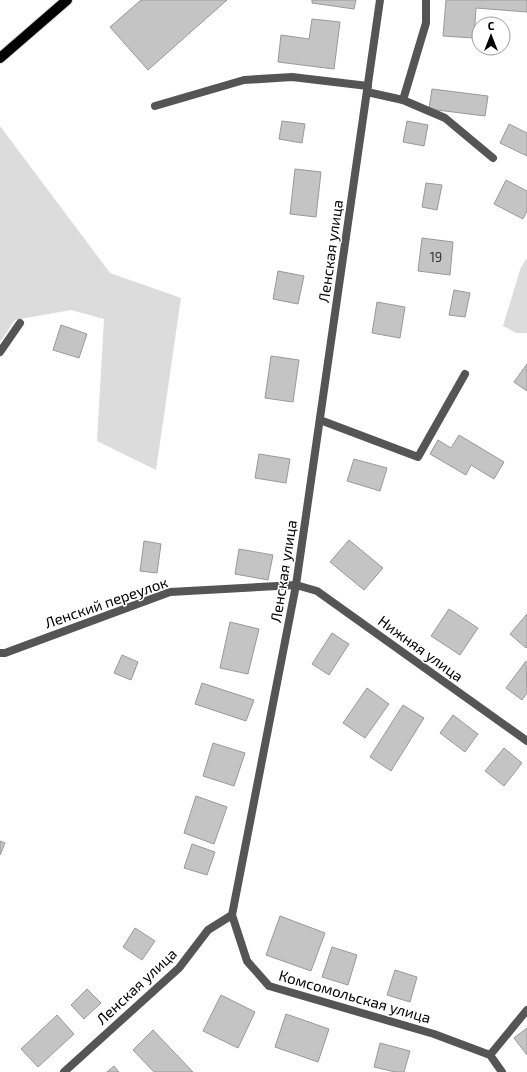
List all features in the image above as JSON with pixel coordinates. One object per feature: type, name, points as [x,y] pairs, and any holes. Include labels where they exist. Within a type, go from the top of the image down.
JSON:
[{"type":"main road","points":[[0,58],[67,0]]},
{"type":"street","name":"Ленская улица","points":[[64,1072],[179,968],[208,930],[232,915],[296,585],[380,0]]},
{"type":"street","points":[[403,100],[426,23],[426,0]]},
{"type":"street","points":[[155,106],[244,80],[292,78],[367,89],[403,100],[444,118],[493,158]]},
{"type":"street","points":[[0,352],[20,323]]},
{"type":"street","points":[[320,420],[418,457],[465,374]]},
{"type":"street","name":"Ленский переулок","points":[[0,653],[5,653],[170,592],[296,585]]},
{"type":"street","name":"Нижняя улица","points":[[296,585],[317,591],[527,741]]},
{"type":"street","name":"Комсомольская улица","points":[[232,915],[247,961],[269,986],[434,1034],[490,1055]]},
{"type":"street","points":[[502,1072],[490,1055],[527,1010]]},
{"type":"shaded area","points":[[0,126],[110,273],[181,298],[156,470],[97,441],[104,319],[71,310],[15,320],[0,342]]},
{"type":"shaded area","points":[[527,258],[527,333],[516,333],[503,326],[521,267]]},
{"type":"building","points":[[141,0],[227,0],[148,70],[110,27]]},
{"type":"building","points":[[312,0],[356,0],[354,9],[312,3]]},
{"type":"building","points":[[446,0],[527,0],[527,12],[476,8],[475,16],[471,16],[471,38],[443,36]]},
{"type":"building","points":[[312,19],[340,22],[334,69],[278,62],[281,35],[309,39]]},
{"type":"building","points":[[432,89],[488,96],[485,116],[429,109]]},
{"type":"building","points":[[282,121],[305,124],[302,143],[279,139]]},
{"type":"building","points":[[407,121],[428,125],[424,146],[403,142]]},
{"type":"building","points":[[509,124],[527,133],[527,156],[500,143]]},
{"type":"building","points":[[295,169],[321,172],[316,217],[290,214]]},
{"type":"building","points":[[506,180],[527,191],[527,211],[523,219],[494,204]]},
{"type":"building","points":[[426,183],[442,185],[437,210],[422,207]]},
{"type":"building","points":[[422,238],[453,242],[450,275],[418,271]]},
{"type":"building","points":[[278,271],[304,276],[298,304],[273,299]]},
{"type":"building","points":[[454,290],[470,293],[465,317],[449,315]]},
{"type":"building","points":[[377,302],[405,307],[400,338],[372,333]]},
{"type":"building","points":[[61,325],[87,334],[79,358],[53,350]]},
{"type":"building","points":[[271,356],[299,360],[293,402],[265,398]]},
{"type":"building","points":[[527,364],[527,391],[514,382]]},
{"type":"building","points":[[459,435],[504,462],[494,479],[471,465],[466,475],[430,454],[438,440],[451,448]]},
{"type":"building","points":[[259,454],[290,459],[286,483],[255,478]]},
{"type":"building","points":[[354,459],[387,468],[380,491],[347,481]]},
{"type":"building","points":[[349,540],[383,568],[364,590],[330,562]]},
{"type":"building","points":[[144,541],[161,544],[157,573],[140,571]]},
{"type":"building","points":[[239,549],[273,555],[268,580],[235,574]]},
{"type":"building","points":[[449,609],[478,628],[460,655],[431,636]]},
{"type":"building","points":[[527,614],[527,646],[526,648],[510,634]]},
{"type":"building","points":[[230,622],[259,629],[248,674],[220,668]]},
{"type":"building","points":[[332,633],[349,644],[329,675],[312,664]]},
{"type":"building","points":[[122,655],[138,662],[131,680],[114,673]]},
{"type":"building","points":[[526,661],[527,693],[522,700],[506,688]]},
{"type":"building","points":[[202,683],[254,700],[246,721],[195,704]]},
{"type":"building","points":[[367,688],[389,704],[365,738],[343,723]]},
{"type":"building","points":[[403,705],[424,718],[391,771],[370,757]]},
{"type":"building","points":[[453,715],[478,734],[465,752],[440,733]]},
{"type":"building","points":[[213,743],[245,753],[234,786],[203,776]]},
{"type":"building","points":[[504,748],[522,763],[504,786],[485,771]]},
{"type":"building","points":[[196,796],[227,807],[214,844],[184,833]]},
{"type":"building","points":[[0,841],[5,843],[0,855]]},
{"type":"building","points":[[192,844],[215,852],[207,875],[184,868]]},
{"type":"building","points":[[280,916],[325,933],[311,971],[266,955]]},
{"type":"building","points":[[135,928],[155,941],[142,960],[123,947]]},
{"type":"building","points":[[332,947],[357,955],[348,985],[322,977]]},
{"type":"building","points":[[395,970],[417,977],[410,1002],[387,995]]},
{"type":"building","points":[[87,989],[101,1003],[84,1019],[71,1005]]},
{"type":"building","points":[[221,995],[255,1012],[238,1048],[203,1031]]},
{"type":"building","points":[[286,1014],[329,1029],[318,1062],[275,1047]]},
{"type":"building","points":[[57,1015],[74,1034],[38,1067],[21,1049]]},
{"type":"building","points":[[527,1028],[527,1055],[514,1038]]},
{"type":"building","points":[[153,1030],[193,1072],[154,1072],[133,1050]]},
{"type":"building","points":[[380,1043],[410,1051],[404,1072],[395,1072],[374,1067]]},
{"type":"building","points":[[114,1066],[119,1072],[107,1072]]}]
